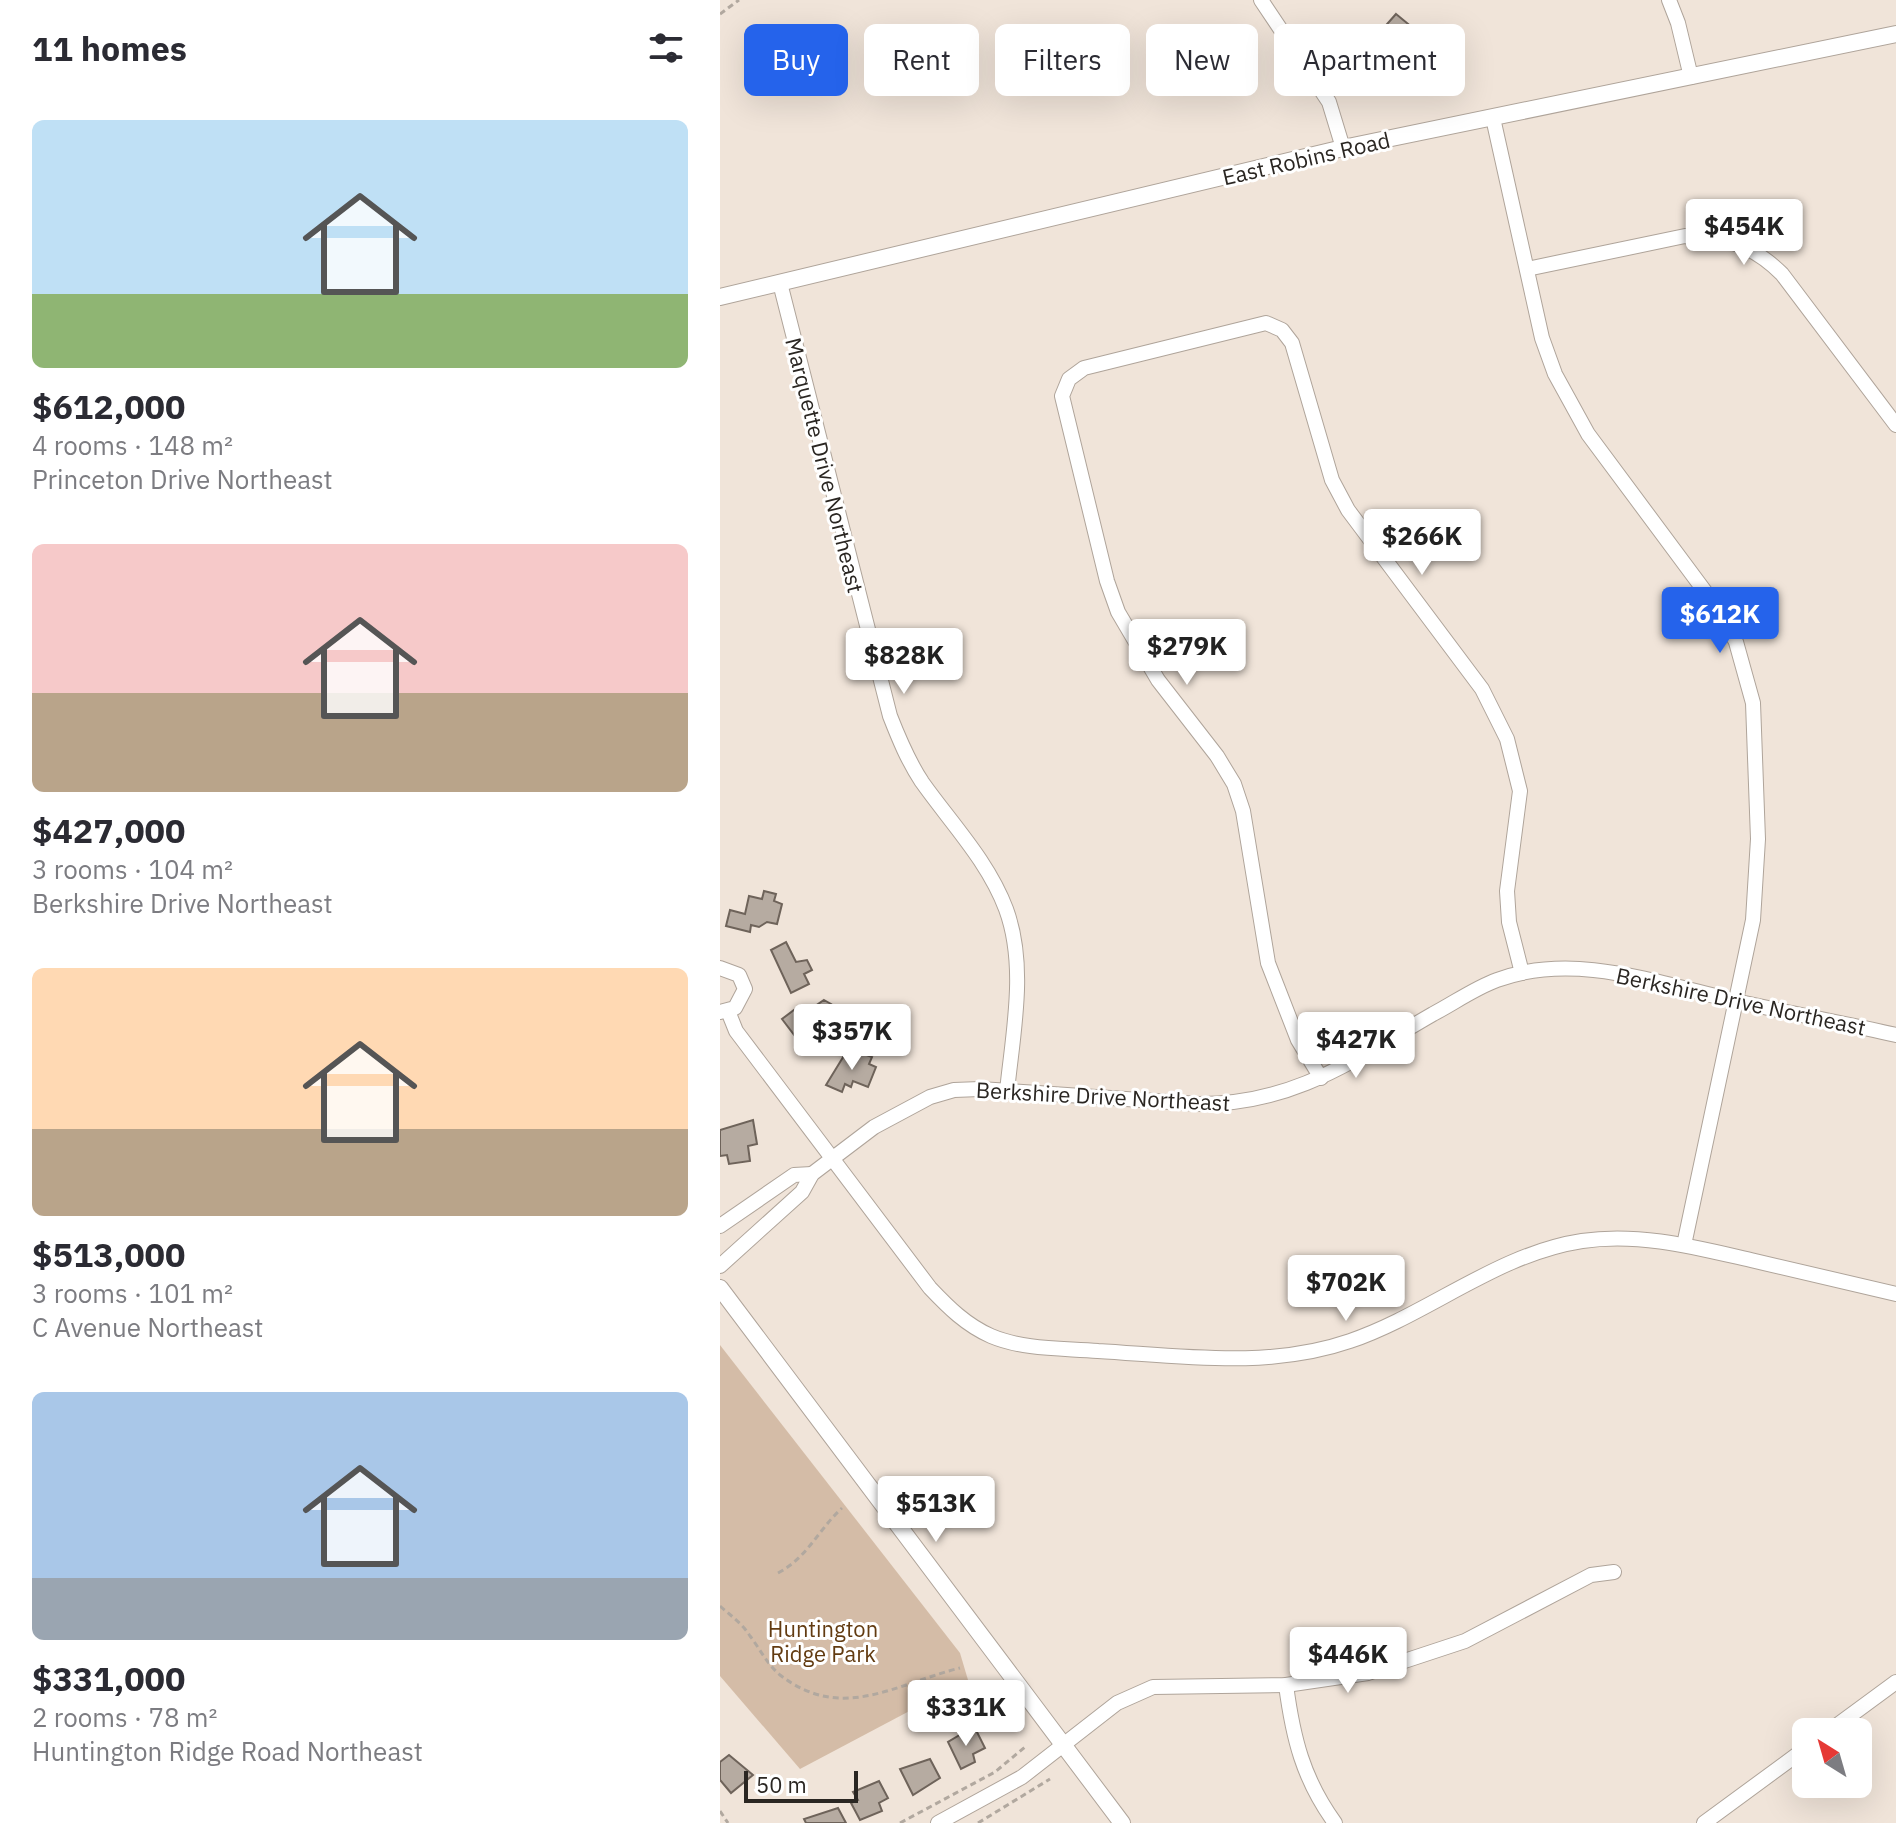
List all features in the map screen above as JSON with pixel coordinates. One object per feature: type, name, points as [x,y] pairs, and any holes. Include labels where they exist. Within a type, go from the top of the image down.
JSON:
[{"type":"street","points":[[1261,0],[1329,102],[1343,148]]},
{"type":"street","points":[[1669,0],[1691,77]]},
{"type":"street","name":"East Robins Road","points":[[720,297],[1343,148],[1896,34]]},
{"type":"street","points":[[1493,118],[1542,338],[1569,404],[1718,609],[1736,642],[1745,670],[1757,750],[1758,839],[1753,920],[1684,1245]]},
{"type":"street","points":[[1527,269],[1685,236],[1711,236],[1761,253],[1782,274],[1896,425]]},
{"type":"street","name":"Marquette Drive Northeast","points":[[780,283],[890,716],[921,779],[976,852],[1006,911],[1015,951],[1017,992],[1007,1091]]},
{"type":"street","points":[[1321,1078],[1298,1040],[1268,963],[1248,836],[1234,784],[1217,756],[1158,680],[1118,612],[1107,581],[1062,396],[1069,379],[1084,368],[1266,323],[1282,330],[1292,343],[1337,490],[1348,510],[1482,689],[1507,739],[1520,791],[1507,891],[1509,922],[1522,973]]},
{"type":"street","points":[[720,968],[739,975],[745,989],[741,1003],[724,1012],[736,1031],[930,1288],[958,1317],[992,1337],[1029,1346],[1231,1360],[1285,1356],[1347,1343],[1399,1323],[1506,1264],[1542,1251],[1582,1241],[1619,1239],[1684,1245],[1896,1294]]},
{"type":"street","name":"Berkshire Drive Northeast","points":[[720,1266],[802,1192],[812,1174],[874,1127],[930,1097],[954,1090],[1007,1091],[1235,1104],[1296,1090],[1496,980],[1522,973],[1590,969],[1896,1035]]},
{"type":"street","points":[[720,1226],[794,1175],[812,1174]]},
{"type":"street","points":[[720,1288],[1122,1823]]},
{"type":"street","points":[[938,1823],[1022,1777],[1117,1703],[1153,1687],[1286,1685],[1368,1673],[1422,1657],[1506,1622],[1591,1575],[1614,1572]]},
{"type":"street","points":[[1847,1718],[1896,1682]]},
{"type":"street","points":[[1286,1685],[1294,1743],[1306,1778],[1335,1823]]},
{"type":"street","points":[[1704,1823],[1792,1758]]},
{"type":"path","points":[[720,14],[739,0]]},
{"type":"path","points":[[778,1573],[798,1563],[827,1521],[842,1508]]},
{"type":"path","points":[[720,1606],[737,1619],[780,1675],[825,1696],[845,1701],[866,1698],[960,1668]]},
{"type":"path","points":[[900,1823],[995,1772],[1025,1747]]},
{"type":"path","points":[[978,1823],[1050,1779]]},
{"type":"path","points":[[720,1811],[728,1823]]},
{"type":"green space","name":"Huntington Ridge Park","points":[[720,1345],[960,1653],[968,1680],[800,1769],[720,1676]]},
{"type":"building","points":[[1396,14],[1408,24],[1387,24]]},
{"type":"building","points":[[764,891],[776,894],[774,901],[782,904],[777,924],[751,925],[750,932],[726,926],[730,910],[745,914],[749,896],[762,899]]},
{"type":"building","points":[[786,942],[796,962],[807,960],[812,970],[804,974],[809,984],[791,993],[771,950]]},
{"type":"building","points":[[824,1000],[831,1004],[826,1011],[837,1032],[817,1047],[807,1027],[795,1036],[782,1019],[794,1010],[799,1017]]},
{"type":"building","points":[[861,1053],[872,1057],[869,1064],[876,1067],[868,1087],[853,1081],[851,1087],[845,1084],[842,1092],[826,1085],[845,1054],[858,1059]]},
{"type":"building","points":[[753,1120],[757,1144],[748,1146],[750,1161],[729,1164],[727,1155],[720,1156],[720,1130]]},
{"type":"building","points":[[968,1730],[970,1733],[976,1730],[985,1748],[973,1754],[975,1762],[961,1769],[948,1742]]},
{"type":"building","points":[[729,1755],[753,1775],[731,1793],[720,1780],[720,1762]]},
{"type":"building","points":[[930,1759],[940,1778],[913,1795],[900,1769]]},
{"type":"building","points":[[879,1781],[888,1798],[879,1803],[882,1811],[860,1820],[851,1803],[858,1800],[853,1792]]},
{"type":"building","points":[[838,1808],[846,1823],[806,1823],[804,1819]]}]
